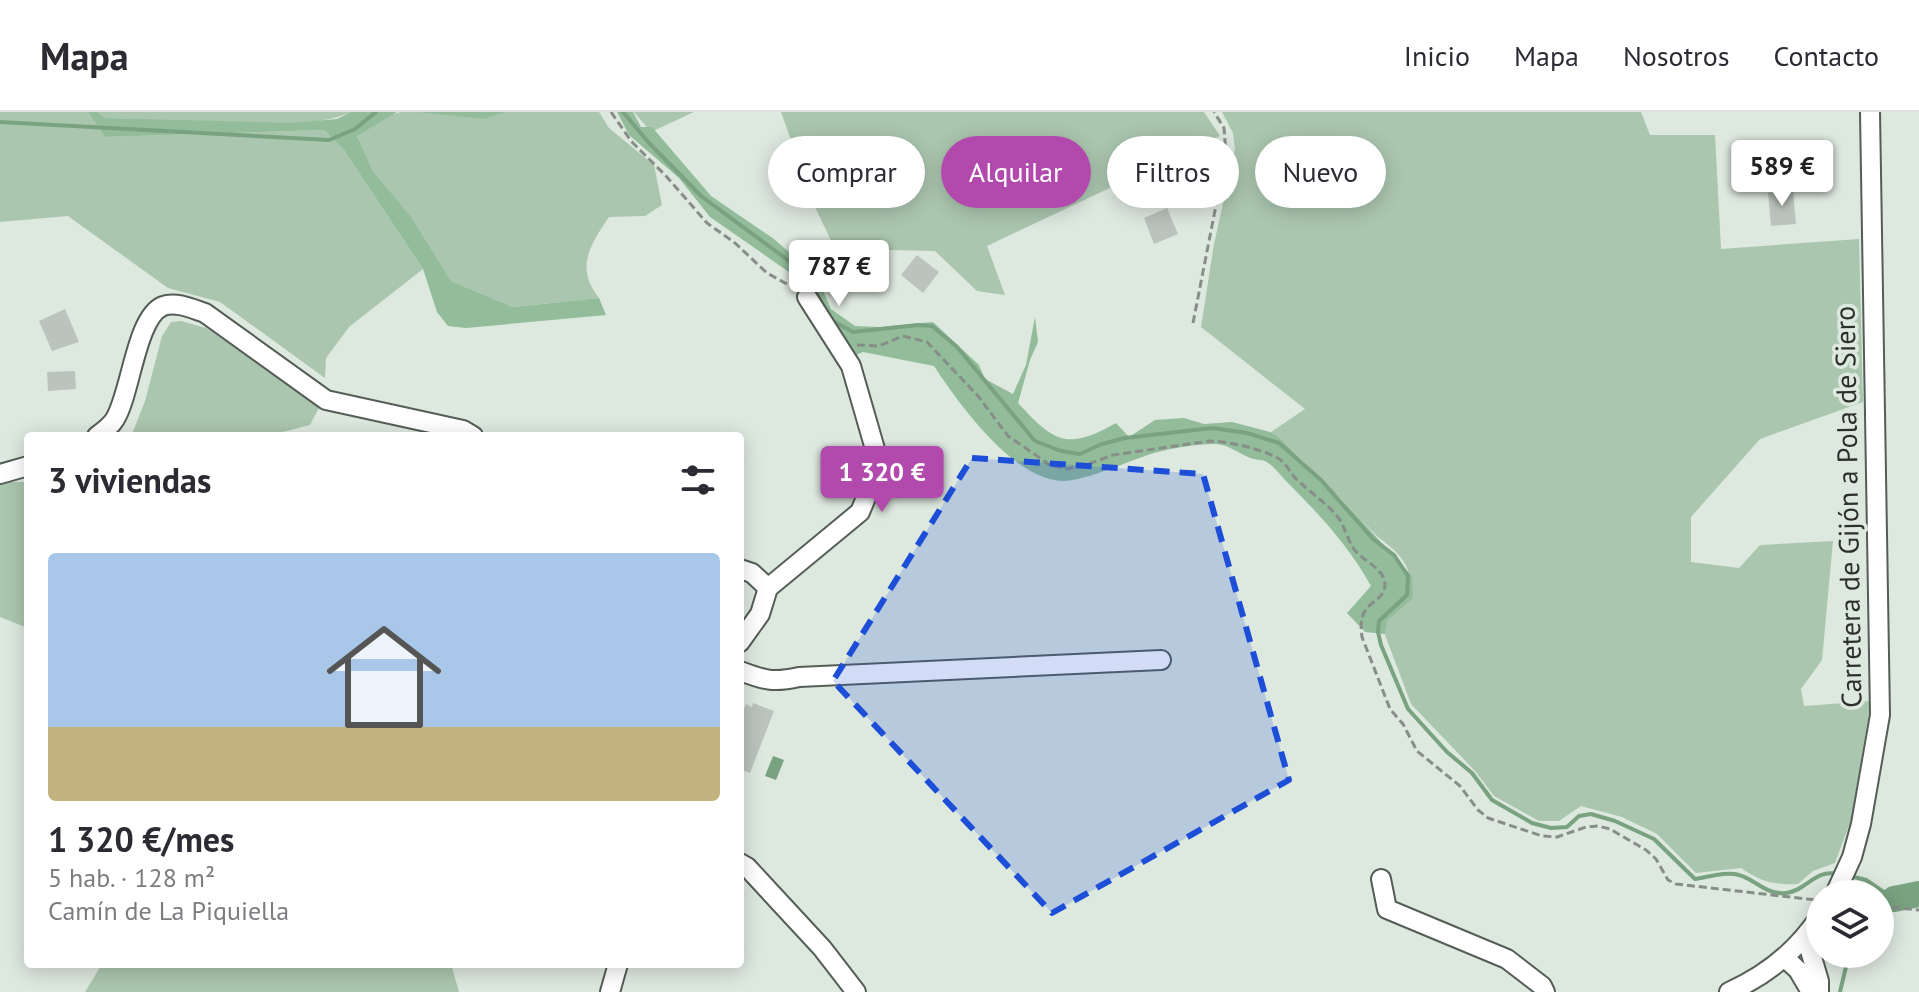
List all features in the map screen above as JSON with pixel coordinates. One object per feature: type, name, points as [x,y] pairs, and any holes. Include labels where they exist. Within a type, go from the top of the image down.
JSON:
[{"type":"street","name":"Carretera de Gijón a Pola de Siero","points":[[1839,880],[1852,857],[1861,824],[1880,715],[1870,112]]},
{"type":"street","points":[[744,636],[760,614],[768,588],[860,512],[870,488],[875,449],[851,366],[807,297]]},
{"type":"street","points":[[102,432],[114,422],[125,399],[150,315],[164,305],[183,305],[205,313],[326,400],[466,432]]},
{"type":"street","points":[[0,474],[24,467]]},
{"type":"street","points":[[744,570],[752,573],[768,588]]},
{"type":"street","points":[[744,673],[778,682],[799,677],[1161,660]]},
{"type":"street","points":[[744,865],[787,909],[856,992]]},
{"type":"street","points":[[1381,879],[1387,909],[1507,959],[1542,986],[1545,992]]},
{"type":"street","points":[[1729,992],[1751,983],[1785,958],[1806,937]]},
{"type":"street","points":[[1785,958],[1798,970],[1811,992]]},
{"type":"street","points":[[610,992],[617,968]]},
{"type":"street","points":[[1815,968],[1819,992]]},
{"type":"path","points":[[611,112],[631,141],[707,223],[735,243],[767,273],[807,297]]},
{"type":"path","points":[[1193,323],[1226,154],[1224,128],[1214,112]]},
{"type":"path","points":[[837,342],[879,346],[903,336],[927,342],[978,396],[1008,436],[1050,465],[1066,469],[1113,455],[1210,441],[1273,456],[1285,463],[1294,476],[1338,517],[1354,550],[1383,577],[1385,585],[1382,595],[1364,610],[1361,626],[1362,637],[1390,709],[1403,724],[1417,751],[1460,786],[1478,810],[1488,818],[1542,836],[1557,837],[1598,826],[1646,850],[1656,859],[1668,880],[1676,884],[1758,894],[1806,895]]},
{"type":"path","points":[[1894,907],[1919,910]]},
{"type":"highlighted area","points":[[972,458],[1203,474],[1289,780],[1052,913],[833,681]]},
{"type":"shaded area","points":[[0,112],[88,112],[105,137],[324,130],[344,150],[423,269],[349,327],[326,358],[325,378],[220,302],[168,288],[68,216],[0,222]]},
{"type":"shaded area","points":[[88,112],[98,112],[105,118],[291,123],[337,119],[351,112],[397,112],[357,136],[373,172],[409,214],[451,281],[513,307],[599,298],[606,315],[466,328],[448,326],[437,312],[423,269],[344,150],[324,130],[105,137]]},
{"type":"shaded area","points":[[98,112],[351,112],[329,119],[267,125],[105,118]]},
{"type":"shaded area","points":[[401,112],[599,112],[609,128],[654,165],[662,205],[645,216],[609,217],[588,257],[588,277],[599,298],[513,307],[451,281],[405,209],[371,176],[357,135],[377,119]]},
{"type":"shaded area","points":[[418,112],[505,112],[484,119]]},
{"type":"shaded area","points":[[617,112],[633,112],[641,127],[652,127],[711,196],[774,239],[817,277],[831,309],[855,326],[933,322],[979,365],[985,379],[1013,394],[1026,365],[1035,317],[1038,342],[1018,403],[1052,434],[1073,439],[1085,437],[1116,423],[1129,437],[1155,420],[1184,418],[1204,424],[1232,422],[1270,432],[1281,439],[1359,518],[1412,576],[1413,598],[1387,621],[1385,634],[1365,632],[1347,613],[1371,586],[1333,531],[1265,461],[1250,458],[1224,445],[1200,445],[1154,453],[1071,480],[1042,477],[1024,467],[988,437],[934,366],[863,352],[837,363],[826,341],[817,299],[799,279],[710,217],[679,178],[629,135]]},
{"type":"shaded area","points":[[634,112],[694,112],[651,132]]},
{"type":"shaded area","points":[[781,112],[1204,112],[1220,136],[1107,136],[1107,189],[1091,197],[1091,136],[941,136],[941,208],[1067,208],[987,246],[1005,295],[977,291],[935,251],[835,249],[815,208],[925,208],[925,136],[790,136]]},
{"type":"shaded area","points":[[1222,112],[1641,112],[1650,135],[1715,135],[1721,249],[1859,239],[1863,402],[1760,439],[1691,517],[1691,562],[1739,568],[1760,545],[1833,541],[1822,660],[1801,689],[1804,706],[1871,701],[1851,820],[1835,863],[1813,871],[1798,884],[1768,882],[1741,868],[1696,873],[1657,834],[1622,817],[1581,806],[1559,821],[1539,821],[1494,796],[1475,771],[1411,704],[1384,632],[1387,621],[1412,598],[1408,569],[1394,550],[1281,439],[1268,434],[1305,409],[1201,327],[1222,208],[1239,208],[1239,136],[1233,136]]},
{"type":"shaded area","points":[[181,321],[206,328],[320,406],[310,425],[283,432],[133,432],[145,401],[162,336],[171,322]]},
{"type":"shaded area","points":[[0,482],[24,482],[24,626],[0,617]]},
{"type":"shaded area","points":[[773,756],[784,760],[776,780],[765,776]]},
{"type":"shaded area","points":[[100,968],[452,968],[459,992],[85,992]]},
{"type":"building","points":[[1793,190],[1796,224],[1771,226],[1768,193]]},
{"type":"building","points":[[1167,208],[1178,234],[1154,244],[1144,218]]},
{"type":"building","points":[[917,255],[939,272],[923,293],[901,275]]},
{"type":"building","points":[[65,309],[79,342],[52,351],[39,321]]},
{"type":"building","points":[[75,371],[76,389],[48,391],[47,372]]},
{"type":"building","points":[[753,703],[774,711],[750,773],[744,771],[744,709],[746,704],[752,707]]},
{"type":"waterway","points":[[0,122],[329,140],[355,129],[376,112]]},
{"type":"waterway","points":[[623,112],[701,196],[804,272],[833,321],[853,332],[932,326],[957,347],[1035,441],[1080,454],[1125,438],[1212,428],[1247,433],[1279,443],[1321,480],[1373,539],[1394,555],[1408,576],[1407,595],[1379,621],[1381,645],[1408,709],[1447,752],[1472,773],[1492,800],[1532,823],[1551,828],[1567,827],[1579,816],[1591,814],[1615,821],[1654,839],[1695,879],[1734,874],[1772,892],[1786,893],[1816,877],[1837,874]]},
{"type":"waterway","points":[[1850,876],[1866,880]]},
{"type":"waterway","points":[[1894,899],[1919,894]]},
{"type":"waterway","points":[[1840,992],[1846,968]]}]
